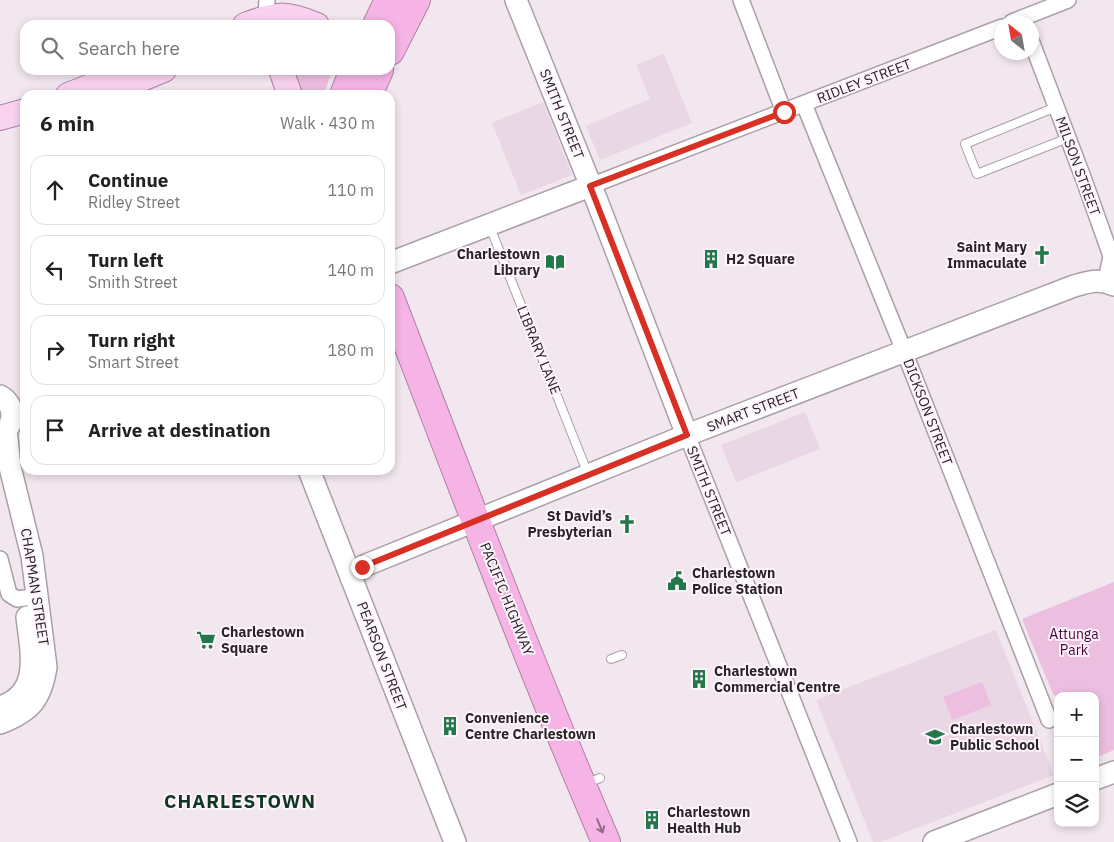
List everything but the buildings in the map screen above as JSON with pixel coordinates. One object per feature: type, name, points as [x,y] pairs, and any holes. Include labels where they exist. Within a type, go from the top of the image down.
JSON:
[{"type":"highway","points":[[379,20],[389,0]]},
{"type":"highway","points":[[395,41],[416,0]]},
{"type":"highway","points":[[351,90],[369,76]]},
{"type":"highway","name":"PACIFIC HIGHWAY","points":[[395,312],[469,524],[587,842]]},
{"type":"highway","name":"PACIFIC HIGHWAY","points":[[395,356],[469,524],[591,782],[606,842]]},
{"type":"main road","points":[[259,14],[284,8],[304,0]]},
{"type":"main road","points":[[259,14],[290,16],[302,20]]},
{"type":"main road","points":[[81,90],[118,75]]},
{"type":"main road","points":[[115,90],[152,75]]},
{"type":"main road","points":[[282,75],[288,90]]},
{"type":"main road","points":[[0,118],[20,112]]},
{"type":"main road","points":[[0,133],[20,127]]},
{"type":"street","name":"SMITH STREET","points":[[516,0],[849,842]]},
{"type":"street","points":[[740,0],[784,112]]},
{"type":"street","points":[[1033,15],[1068,0]]},
{"type":"street","name":"RIDLEY STREET","points":[[395,260],[994,30]]},
{"type":"street","name":"MILSON STREET","points":[[1038,60],[1111,256],[1110,283]]},
{"type":"street","name":"DICKSON STREET","points":[[804,104],[904,351],[1049,720]]},
{"type":"street","name":"SMART STREET","points":[[351,578],[358,570],[366,566],[687,435],[1074,286],[1092,281],[1110,283]]},
{"type":"street","points":[[1,397],[20,395]]},
{"type":"street","name":"CHAPMAN STREET","points":[[0,723],[27,710],[35,701],[43,684],[46,667],[32,556],[10,467],[12,409],[7,401],[1,397]]},
{"type":"street","name":"PEARSON STREET","points":[[311,475],[455,842]]},
{"type":"street","name":"CHAPMAN STREET","points":[[0,483],[12,528],[25,598],[31,671],[26,690],[18,699],[0,707]]},
{"type":"street","name":"CHAPMAN STREET","points":[[0,559],[9,594],[17,599],[25,598]]},
{"type":"street","points":[[934,842],[1054,796]]},
{"type":"lane","points":[[1056,108],[966,144],[976,174],[1068,138]]},
{"type":"lane","name":"LIBRARY LANE","points":[[489,225],[589,475]]},
{"type":"lane","points":[[611,659],[622,654]]},
{"type":"shaded area","points":[[664,54],[692,123],[600,160],[586,126],[650,99],[636,65]]},
{"type":"shaded area","points":[[543,102],[572,175],[521,195],[492,123]]},
{"type":"shaded area","points":[[805,412],[820,449],[736,482],[721,445]]},
{"type":"shaded area","name":"Charlestown Public School","points":[[996,630],[1054,775],[881,842],[873,842],[816,700]]},
{"type":"green space","points":[[287,75],[330,75],[325,90],[293,90]]},
{"type":"green space","name":"Attunga Park","points":[[1114,582],[1114,750],[1099,756],[1099,692],[1054,692],[1053,694],[1022,619]]},
{"type":"green space","points":[[982,682],[991,705],[952,720],[943,697]]},
{"type":"place","name":"Saint Mary Immaculate","points":[[1042,255]]},
{"type":"place","name":"H2 Square","points":[[711,259]]},
{"type":"place","name":"Charlestown Library","points":[[555,262]]},
{"type":"place","name":"St David’s Presbyterian","points":[[627,524]]},
{"type":"place","name":"Charlestown Police Station","points":[[677,581]]},
{"type":"place","name":"Charlestown Square","points":[[206,640]]},
{"type":"place","name":"Charlestown Commercial Centre","points":[[699,679]]},
{"type":"place","name":"Convenience Centre Charlestown","points":[[450,726]]},
{"type":"place","name":"Charlestown Public School","points":[[935,737]]},
{"type":"place","name":"Charlestown Health Hub","points":[[652,820]]},
{"type":"district","name":"CHARLESTOWN","points":[[240,801]]},
{"type":"route","points":[[362,567],[687,435],[590,186],[784,112]]}]
